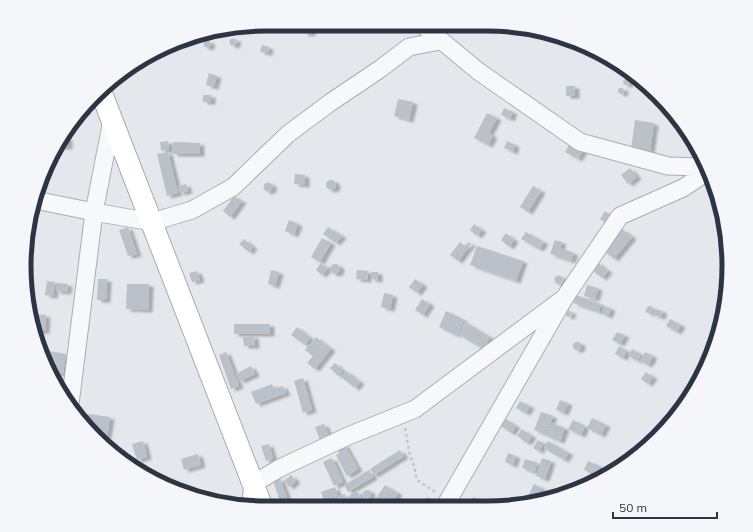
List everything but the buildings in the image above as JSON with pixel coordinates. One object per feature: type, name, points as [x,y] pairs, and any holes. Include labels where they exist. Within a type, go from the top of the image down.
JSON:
[{"type":"main road","points":[[103,97],[259,501]]},
{"type":"street","points":[[429,31],[478,71],[580,142],[668,166],[700,167]]},
{"type":"street","points":[[40,201],[152,222],[192,210],[233,187],[288,134],[409,47],[440,41]]},
{"type":"street","points":[[71,397],[94,212],[112,120]]},
{"type":"street","points":[[448,501],[565,297],[620,216],[683,188],[703,174]]},
{"type":"street","points":[[251,500],[253,484],[280,468],[348,436],[415,409],[565,297]]},
{"type":"path","points":[[415,409],[405,425],[409,451],[417,480],[442,501]]}]
